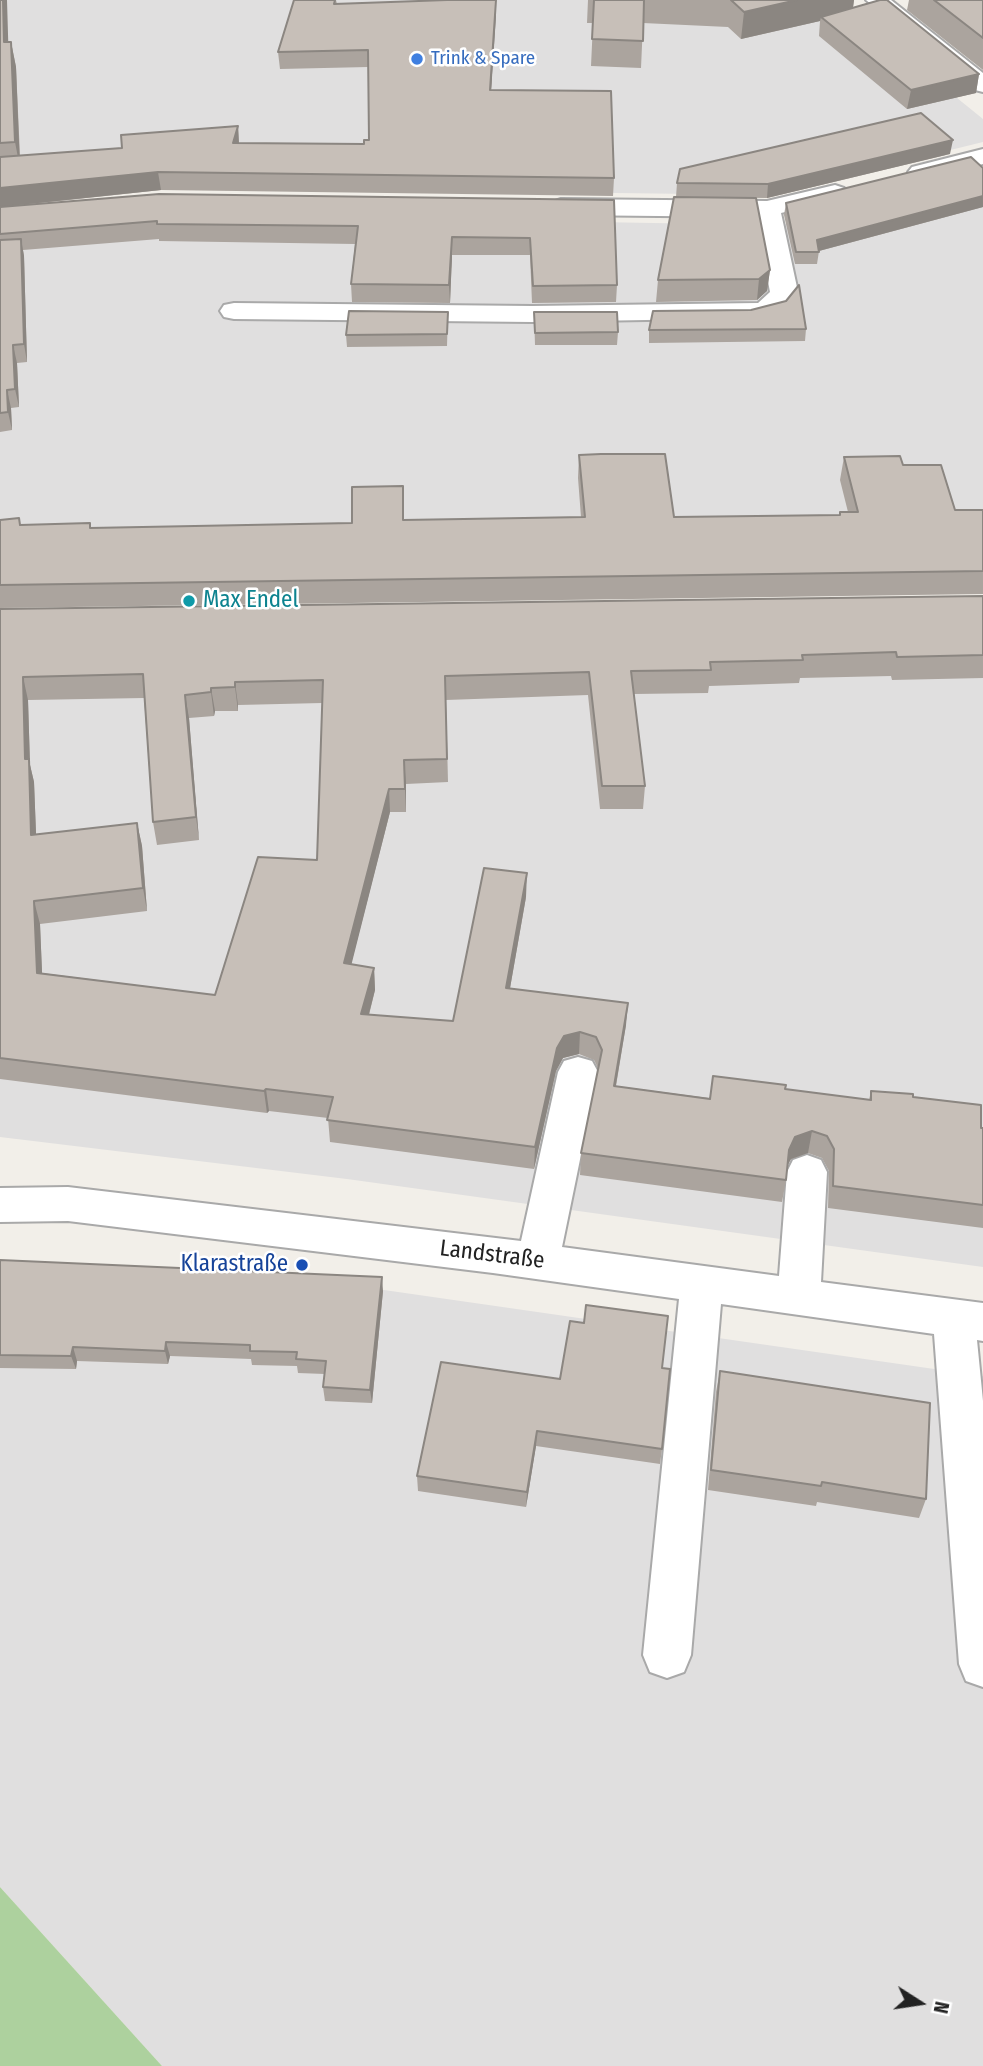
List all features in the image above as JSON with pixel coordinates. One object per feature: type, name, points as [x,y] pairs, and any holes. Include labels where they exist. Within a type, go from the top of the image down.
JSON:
[{"type":"street","points":[[877,0],[983,85]]},
{"type":"street","points":[[902,176],[983,156]]},
{"type":"street","points":[[533,206],[767,209],[861,186]]},
{"type":"street","points":[[234,311],[531,314],[749,313],[766,310],[780,302],[785,292],[767,209]]},
{"type":"street","points":[[538,1261],[578,1072]]},
{"type":"street","points":[[799,1297],[807,1172]]},
{"type":"street","name":"Landstraße","points":[[0,1205],[68,1204],[538,1261],[969,1320]]},
{"type":"street","points":[[667,1655],[702,1283]]},
{"type":"street","points":[[969,1320],[983,1664]]},
{"type":"shaded area","points":[[0,0],[836,0],[983,119],[983,142],[767,195],[163,187],[0,199]]},
{"type":"shaded area","points":[[983,176],[983,579],[0,597],[0,228],[596,222],[768,225],[797,223]]},
{"type":"shaded area","points":[[983,632],[983,1267],[347,1179],[0,1137],[0,651]]},
{"type":"shaded area","points":[[0,1273],[384,1290],[983,1376],[983,2066],[162,2066],[0,1887]]},
{"type":"green space","points":[[0,1887],[162,2066],[0,2066]]},
{"type":"building","points":[[0,0],[3,0],[4,42],[11,42],[15,142],[0,143]]},
{"type":"building","points":[[294,0],[335,0],[334,4],[496,0],[490,90],[611,91],[614,178],[158,172],[0,188],[0,157],[122,148],[121,135],[238,126],[233,143],[364,144],[364,140],[369,140],[368,50],[278,52]]},
{"type":"building","points":[[594,0],[644,0],[643,41],[592,39]]},
{"type":"building","points":[[731,0],[797,0],[744,12]]},
{"type":"building","points":[[887,0],[979,74],[911,90],[821,17]]},
{"type":"building","points":[[934,0],[983,0],[983,38]]},
{"type":"building","points":[[921,113],[953,140],[768,184],[677,183],[680,169]]},
{"type":"building","points":[[971,157],[983,168],[983,196],[817,240],[819,252],[796,252],[786,203]]},
{"type":"building","points":[[159,194],[614,200],[617,285],[533,286],[530,238],[452,237],[449,285],[351,284],[358,226],[157,224],[157,221],[0,234],[0,207]]},
{"type":"building","points":[[674,197],[756,198],[770,270],[759,279],[658,280]]},
{"type":"building","points":[[21,239],[24,344],[13,345],[15,389],[7,390],[8,412],[0,413],[0,240]]},
{"type":"building","points":[[799,285],[806,329],[649,330],[653,311],[751,310],[786,301]]},
{"type":"building","points":[[349,311],[448,312],[447,334],[346,335]]},
{"type":"building","points":[[534,312],[617,312],[618,332],[535,333]]},
{"type":"building","points":[[665,454],[674,517],[840,515],[840,512],[858,512],[844,457],[900,456],[903,465],[941,465],[955,510],[983,510],[983,571],[0,585],[0,520],[19,518],[20,525],[90,523],[90,528],[352,523],[352,487],[403,486],[403,520],[585,517],[579,455]]},
{"type":"building","points":[[983,596],[983,655],[897,657],[896,652],[802,655],[803,660],[710,662],[711,670],[631,671],[645,786],[602,786],[589,672],[445,676],[447,759],[404,760],[405,789],[389,789],[344,963],[374,968],[361,1014],[453,1021],[484,868],[527,873],[506,988],[628,1003],[614,1086],[710,1099],[713,1076],[871,1100],[871,1091],[913,1094],[913,1097],[981,1105],[983,1205],[833,1186],[834,1149],[827,1136],[812,1131],[795,1137],[789,1150],[786,1180],[581,1153],[602,1050],[596,1037],[580,1032],[564,1036],[557,1048],[535,1147],[327,1120],[333,1097],[0,1058],[0,609]],"holes":[[[143,674],[153,822],[196,817],[185,695],[211,692],[211,688],[235,687],[235,682],[323,680],[317,860],[258,857],[215,995],[37,973],[34,901],[143,888],[137,823],[31,835],[29,759],[25,759],[23,677]]]},
{"type":"building","points":[[0,1260],[382,1277],[370,1390],[323,1387],[326,1361],[296,1359],[297,1352],[250,1351],[250,1345],[166,1342],[165,1351],[73,1347],[71,1356],[0,1355]]},
{"type":"building","points":[[586,1305],[668,1316],[662,1368],[670,1369],[662,1449],[537,1431],[527,1492],[417,1476],[441,1362],[560,1379],[570,1321],[584,1323]]},
{"type":"building","points":[[720,1371],[930,1403],[926,1499],[822,1482],[821,1486],[711,1470]]},
{"type":"place","name":"Trink & Spare","points":[[417,59]]},
{"type":"place","name":"Max Endel","points":[[189,601]]},
{"type":"place","name":"Klarastraße","points":[[302,1265]]}]
